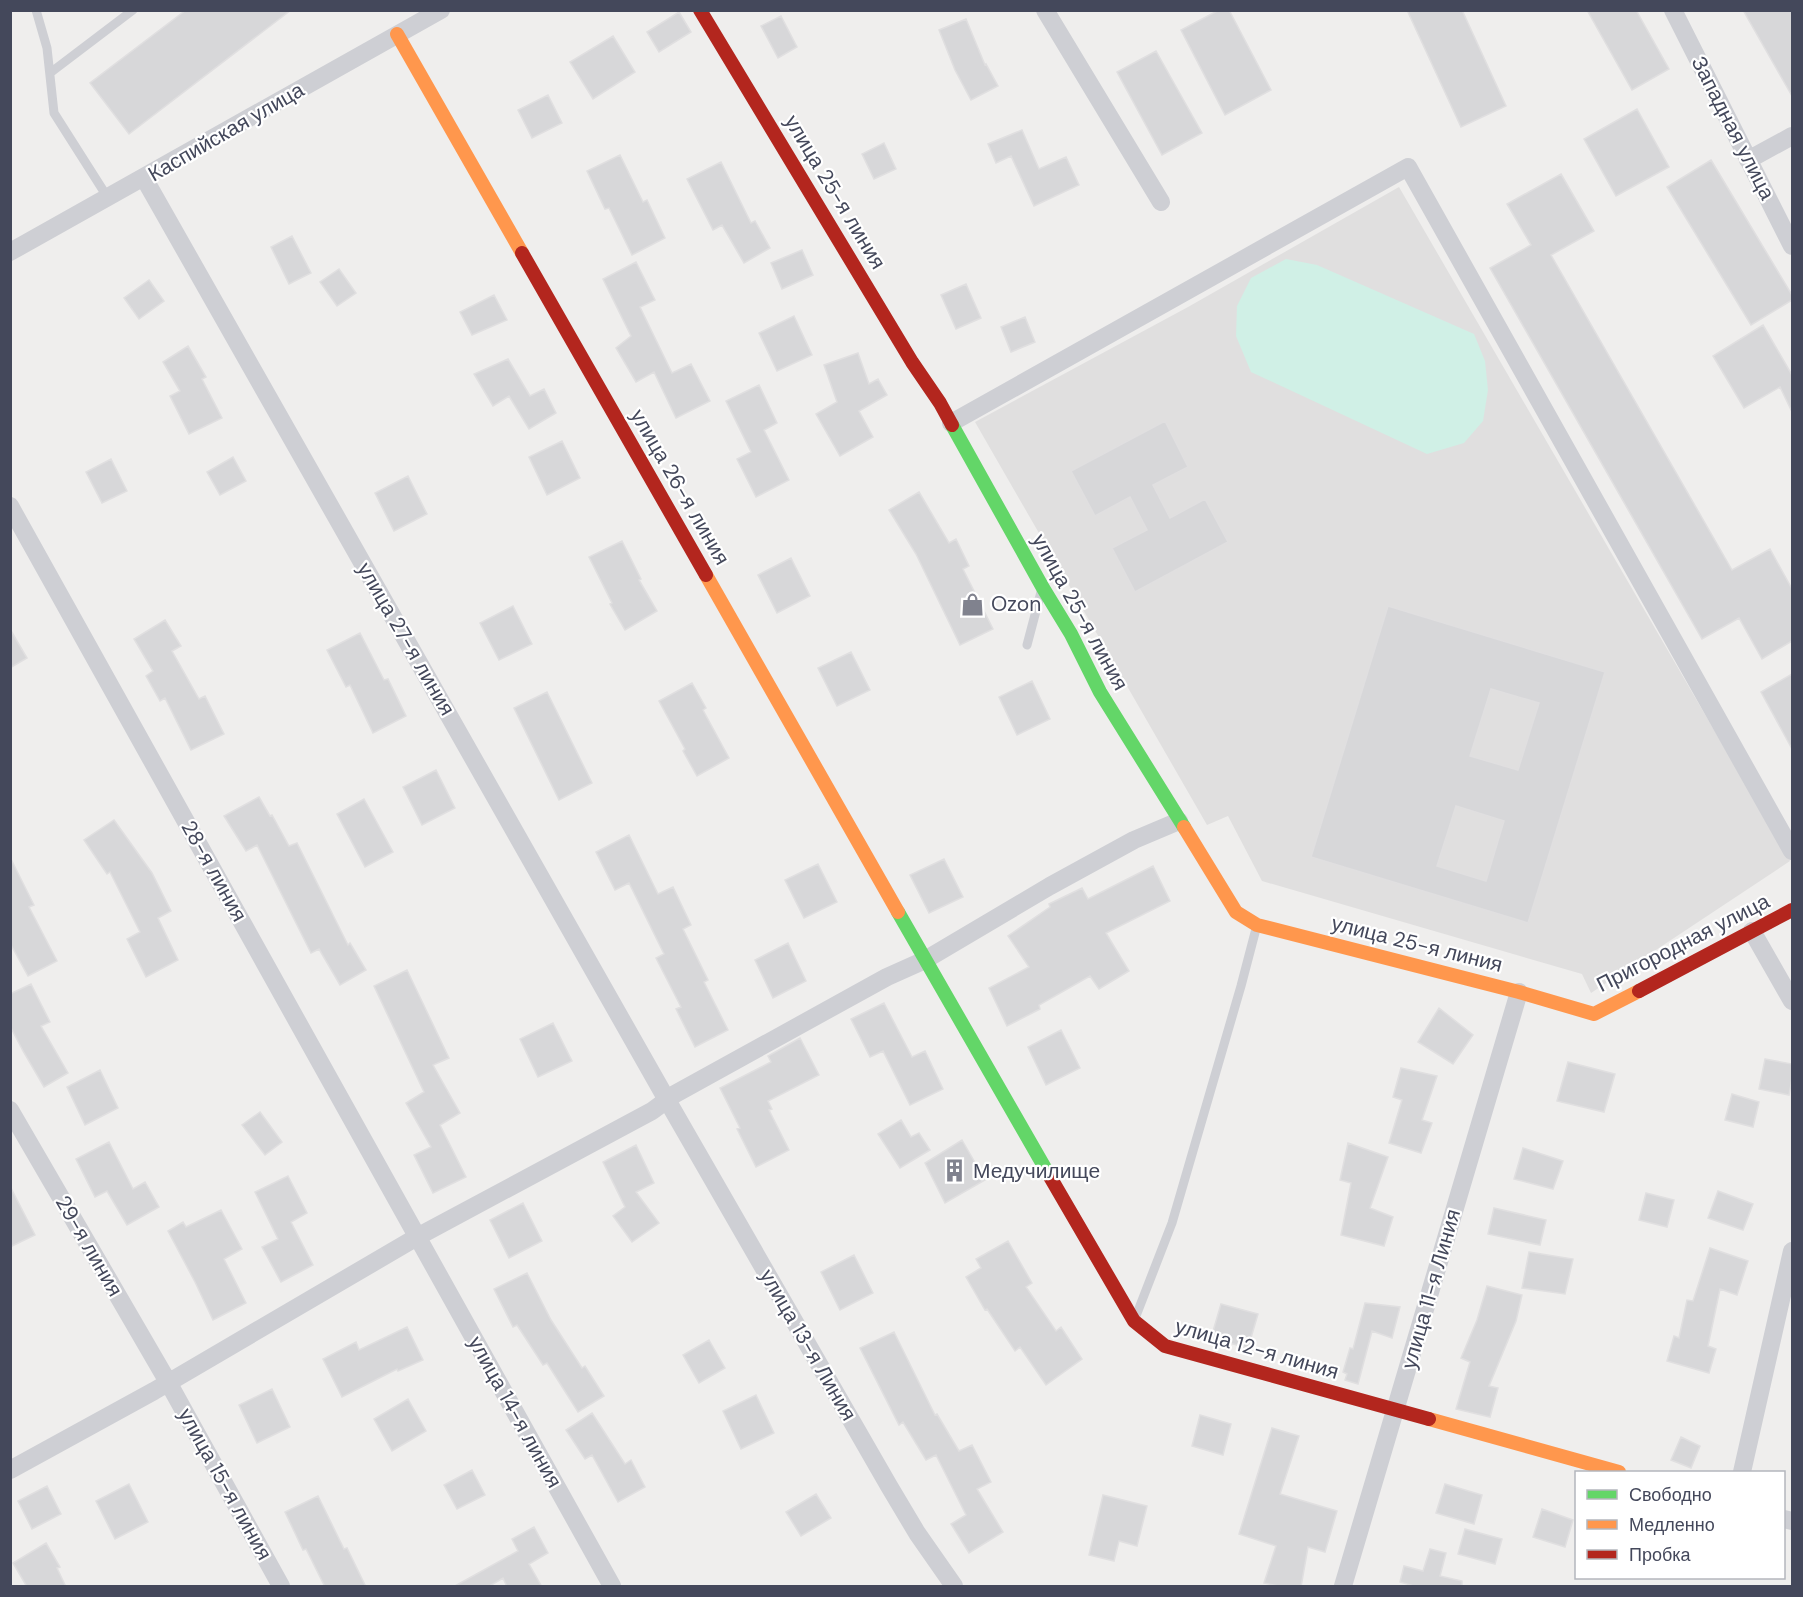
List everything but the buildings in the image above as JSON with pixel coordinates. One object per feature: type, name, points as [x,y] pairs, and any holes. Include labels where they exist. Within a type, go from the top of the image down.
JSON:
[{"type":"street","name":"Каспийская улица","points":[[10,252],[441,10]]},
{"type":"street","name":"улица 25-я линия","points":[[700,10],[912,362],[940,403],[1071,634],[1100,692],[1236,912],[1257,925],[1519,992],[1594,1014]]},
{"type":"street","points":[[1045,10],[1161,202]]},
{"type":"street","name":"Западная улица","points":[[1672,10],[1792,246]]},
{"type":"street","name":"улица 26-я линия","points":[[397,34],[925,960]]},
{"type":"street","points":[[1748,159],[1792,136]]},
{"type":"street","points":[[951,423],[1408,167],[1792,851]]},
{"type":"street","name":"улица 27-я линия","points":[[144,178],[667,1100]]},
{"type":"street","name":"28-я линия","points":[[10,506],[417,1237]]},
{"type":"street","points":[[10,1470],[44,1453],[417,1237],[652,1111],[667,1100],[887,977],[925,960],[1092,862],[1134,840],[1179,821]]},
{"type":"street","name":"Пригородная улица","points":[[1594,1014],[1792,910]]},
{"type":"street","points":[[1752,932],[1792,1001]]},
{"type":"street","name":"улица 12-я линия","points":[[925,960],[1134,1321],[1165,1346],[1612,1471]]},
{"type":"street","name":"улица 11-я Линия","points":[[1343,1587],[1519,992]]},
{"type":"street","name":"улица 13-я Линия","points":[[667,1100],[889,1486],[917,1533],[954,1587]]},
{"type":"street","name":"29-я линия","points":[[10,1110],[168,1382]]},
{"type":"street","name":"улица 14-я линия","points":[[417,1237],[612,1587]]},
{"type":"street","points":[[1742,1471],[1792,1251]]},
{"type":"street","name":"улица 15-я линия","points":[[168,1382],[281,1587]]},
{"type":"lane","points":[[36,10],[47,48],[54,113],[108,198]]},
{"type":"lane","points":[[50,73],[133,10]]},
{"type":"lane","points":[[1027,645],[1043,588]]},
{"type":"lane","points":[[1134,1321],[1172,1223],[1257,925]]},
{"type":"shaded area","points":[[1399,187],[1790,861],[1591,993],[1582,974],[1262,881],[1228,816],[1207,825],[975,422],[1188,307]]},
{"type":"green space","points":[[1286,259],[1317,265],[1474,334],[1485,361],[1488,390],[1483,421],[1464,443],[1427,454],[1251,372],[1236,336],[1237,306],[1251,278]]},
{"type":"traffic: fast","points":[[952,425],[1071,634],[1100,692],[1184,827]]},
{"type":"traffic: fast","points":[[898,912],[1049,1175]]},
{"type":"traffic: slow","points":[[397,34],[522,253]]},
{"type":"traffic: slow","points":[[706,575],[898,912]]},
{"type":"traffic: slow","points":[[1184,827],[1236,912],[1257,925],[1519,992],[1594,1014],[1639,991]]},
{"type":"traffic: slow","points":[[1429,1419],[1615,1471]]},
{"type":"traffic: jam","points":[[700,10],[952,425]]},
{"type":"traffic: jam","points":[[522,253],[706,575]]},
{"type":"traffic: jam","points":[[1639,991],[1792,910]]},
{"type":"traffic: jam","points":[[1049,1175],[1134,1321],[1165,1346],[1429,1419]]},
{"type":"place","name":"Ozon","points":[[973,604]]},
{"type":"place","name":"Медучилище","points":[[955,1171]]}]
